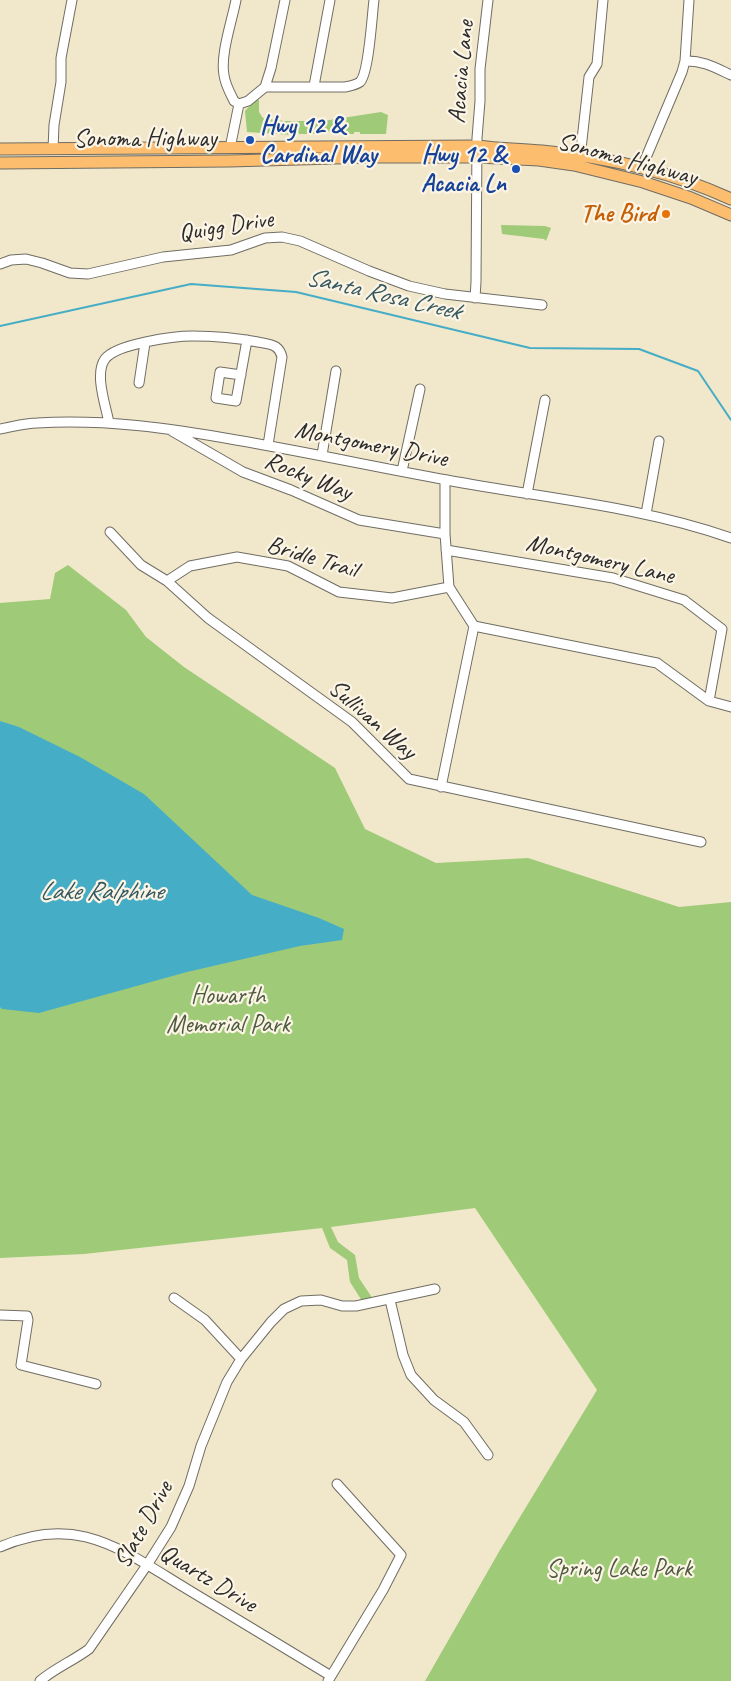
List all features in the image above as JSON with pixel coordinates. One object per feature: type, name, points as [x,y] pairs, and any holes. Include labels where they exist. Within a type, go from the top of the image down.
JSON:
[{"type":"main road","name":"Sonoma Highway","points":[[0,149],[230,148],[477,152],[574,164],[650,184],[691,198],[731,215]]},
{"type":"main road","points":[[230,148],[230,161]]},
{"type":"main road","name":"Sonoma Highway","points":[[0,163],[230,161],[542,151],[617,161],[642,167],[731,199]]},
{"type":"street","points":[[53,149],[54,125],[61,82],[61,58],[72,0]]},
{"type":"street","points":[[236,0],[222,62],[224,76],[231,96],[239,104]]},
{"type":"street","points":[[239,104],[248,101],[265,87],[285,0]]},
{"type":"street","points":[[314,86],[330,0]]},
{"type":"street","points":[[265,87],[345,86],[362,81],[371,35],[374,0]]},
{"type":"street","name":"Acacia Lane","points":[[475,298],[480,69],[488,0]]},
{"type":"street","points":[[578,155],[581,148],[589,77],[598,64],[603,0]]},
{"type":"street","points":[[642,167],[682,72],[685,61],[689,0]]},
{"type":"street","points":[[685,61],[696,60],[731,75]]},
{"type":"street","points":[[230,148],[239,104]]},
{"type":"street","name":"Quigg Drive","points":[[0,264],[11,260],[26,259],[70,273],[88,274],[163,257],[231,250],[265,238],[282,237],[300,241],[409,286],[445,294],[542,305]]},
{"type":"street","points":[[109,423],[101,380],[102,364],[114,352],[145,343],[192,336],[247,340],[276,347],[282,357],[268,445]]},
{"type":"street","points":[[241,375],[247,340]]},
{"type":"street","points":[[139,383],[145,343]]},
{"type":"street","points":[[322,455],[336,371]]},
{"type":"street","points":[[402,471],[420,388]]},
{"type":"street","points":[[527,494],[545,400]]},
{"type":"street","name":"Montgomery Drive","points":[[0,429],[35,423],[109,423],[167,428],[322,455],[445,480],[646,514],[731,538]]},
{"type":"street","name":"Rocky Way","points":[[167,428],[243,472],[291,490],[359,520],[444,534]]},
{"type":"street","points":[[646,514],[659,441]]},
{"type":"street","points":[[441,787],[474,626],[449,587],[444,534],[445,480]]},
{"type":"street","name":"Sullivan Way","points":[[110,532],[141,565],[167,581],[208,618],[352,722],[410,779],[701,842]]},
{"type":"street","name":"Montgomery Lane","points":[[446,550],[613,578],[684,600],[722,629],[709,701]]},
{"type":"street","name":"Bridle Trail","points":[[167,581],[190,566],[236,557],[288,566],[339,592],[392,598],[449,587]]},
{"type":"street","points":[[474,626],[657,663],[709,701],[731,707]]},
{"type":"street","name":"Slate Drive","points":[[40,1681],[52,1671],[77,1658],[89,1649],[147,1565],[178,1512],[189,1486],[200,1446],[228,1382],[241,1358],[270,1322],[292,1304],[311,1299],[342,1306],[356,1306],[435,1289]]},
{"type":"street","points":[[174,1298],[205,1320],[241,1358]]},
{"type":"street","points":[[390,1300],[403,1354],[412,1375],[434,1400],[464,1422],[488,1456]]},
{"type":"street","points":[[0,1315],[27,1316],[21,1366],[96,1384]]},
{"type":"street","points":[[329,1679],[383,1590],[401,1555],[336,1484]]},
{"type":"street","name":"Quartz Drive","points":[[0,1547],[28,1537],[44,1534],[70,1534],[86,1537],[111,1546],[147,1565],[329,1679]]},
{"type":"green space","points":[[256,99],[259,100],[259,112],[263,118],[284,121],[323,121],[381,112],[388,115],[386,134],[360,134],[360,132],[354,132],[354,134],[332,134],[332,132],[326,131],[325,134],[299,134],[294,132],[293,135],[247,132],[245,111]]},
{"type":"green space","points":[[501,225],[545,226],[551,228],[546,241],[544,239],[502,234]]},
{"type":"green space","name":"Howarth Memorial Park","points":[[68,565],[126,610],[146,637],[184,667],[335,768],[365,829],[436,863],[528,858],[679,907],[731,902],[731,1681],[425,1681],[500,1550],[597,1390],[475,1208],[331,1227],[338,1242],[355,1255],[359,1278],[373,1299],[362,1301],[350,1282],[347,1260],[330,1248],[322,1228],[84,1254],[0,1258],[0,603],[50,599],[55,573]]},
{"type":"water","name":"Lake Ralphine","points":[[0,721],[19,727],[80,757],[144,794],[252,895],[319,918],[344,929],[342,940],[300,946],[187,972],[39,1013],[2,1009],[0,1007]]},
{"type":"waterway","name":"Santa Rosa Creek","points":[[0,326],[191,284],[296,292],[530,348],[639,349],[698,371],[731,420]]},
{"type":"place","name":"Hwy 12 & Cardinal Way","points":[[250,140]]},
{"type":"place","name":"Hwy 12 & Acacia Ln","points":[[516,169]]},
{"type":"place","name":"The Bird","points":[[666,214]]},
{"type":"park label","name":"Spring Lake Park","points":[[619,1569]]}]
